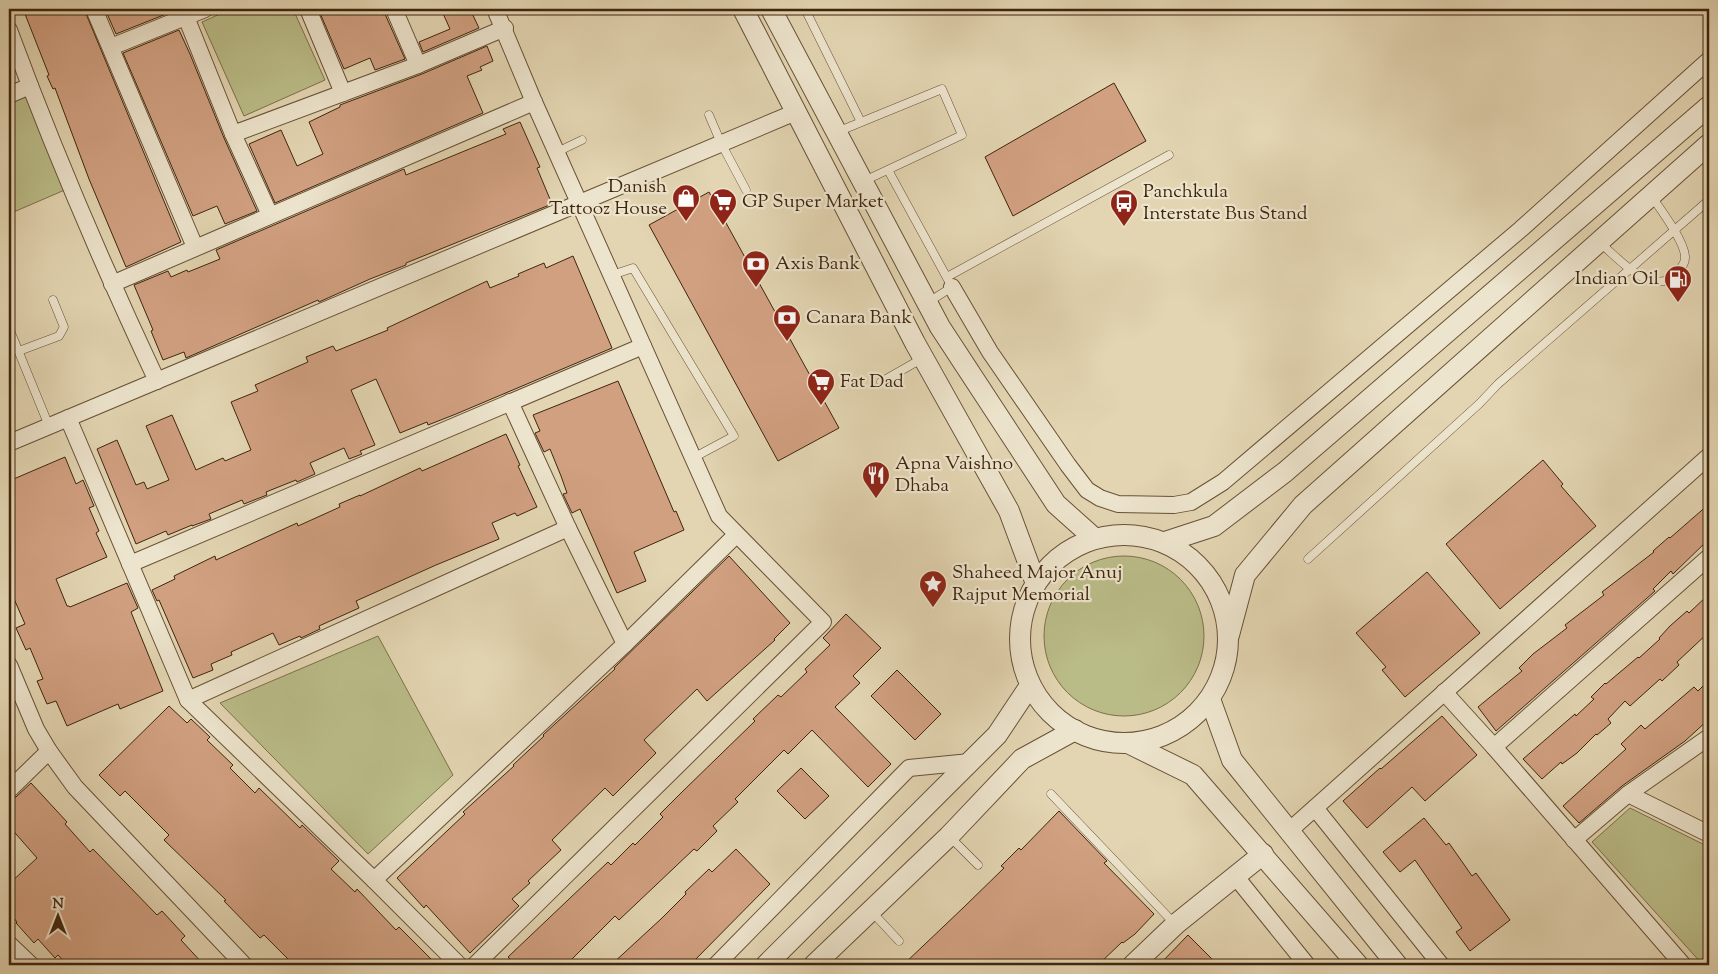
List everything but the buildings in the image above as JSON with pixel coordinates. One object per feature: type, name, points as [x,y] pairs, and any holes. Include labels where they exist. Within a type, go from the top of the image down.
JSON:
[{"type":"street","points":[[94,9],[195,247]]},
{"type":"street","points":[[111,47],[205,9]]},
{"type":"street","points":[[308,9],[343,93]]},
{"type":"street","points":[[394,9],[418,65]]},
{"type":"street","points":[[475,965],[823,622],[719,516],[534,102],[505,28],[495,9]]},
{"type":"street","points":[[742,9],[923,357],[1010,511],[1036,581]]},
{"type":"street","points":[[772,9],[940,327],[1056,504],[1094,538]]},
{"type":"street","points":[[186,17],[233,134],[270,215]]},
{"type":"street","points":[[233,134],[418,65],[505,28]]},
{"type":"street","points":[[9,30],[30,86],[112,284],[157,381]]},
{"type":"street","points":[[950,282],[990,352],[1087,490],[1100,498],[1118,504],[1174,505],[1191,502],[1223,482],[1414,321],[1521,229],[1709,60]]},
{"type":"street","points":[[9,95],[30,86]]},
{"type":"street","points":[[112,284],[534,102]]},
{"type":"street","points":[[1165,542],[1214,526],[1285,472],[1709,106]]},
{"type":"street","points":[[9,443],[796,112]]},
{"type":"street","points":[[1130,744],[1165,735],[1187,723],[1210,699],[1223,674],[1228,654],[1229,635],[1245,575],[1303,505],[1709,144]]},
{"type":"street","points":[[130,564],[643,346]]},
{"type":"street","points":[[510,402],[568,528],[625,644]]},
{"type":"street","points":[[68,418],[188,700],[459,965]]},
{"type":"street","points":[[1289,831],[1709,456]]},
{"type":"street","points":[[188,700],[568,528]]},
{"type":"street","points":[[1229,635],[1221,599],[1198,565],[1165,542],[1134,534],[1115,534],[1094,538],[1060,555],[1036,581],[1023,606],[1018,630],[1022,670],[1030,687],[1057,720],[1092,739],[1130,744],[1193,775],[1358,965]]},
{"type":"street","points":[[374,880],[625,644],[736,535]]},
{"type":"street","points":[[1494,747],[1709,557]]},
{"type":"street","points":[[9,665],[36,729],[75,787],[244,965]]},
{"type":"street","points":[[766,965],[997,735],[1030,687]]},
{"type":"street","points":[[1444,692],[1683,965]]},
{"type":"street","points":[[1210,699],[1232,760],[1397,965]]},
{"type":"street","points":[[814,965],[949,836],[1022,759],[1075,730]]},
{"type":"street","points":[[1574,840],[1628,794],[1709,737]]},
{"type":"street","points":[[9,790],[49,751]]},
{"type":"street","points":[[716,965],[909,768],[970,762]]},
{"type":"street","points":[[1628,794],[1709,834]]},
{"type":"street","points":[[1315,808],[1441,965]]},
{"type":"street","points":[[1133,965],[1176,924],[1263,854]]},
{"type":"street","points":[[1236,877],[1307,965]]},
{"type":"street","points":[[9,944],[31,965]]},
{"type":"lane","points":[[805,9],[861,122]]},
{"type":"lane","points":[[837,132],[942,89],[962,136],[863,181]]},
{"type":"lane","points":[[709,115],[721,143],[746,190]]},
{"type":"lane","points":[[557,152],[582,140]]},
{"type":"lane","points":[[927,303],[950,282],[1169,155]]},
{"type":"lane","points":[[888,170],[950,282]]},
{"type":"lane","points":[[1599,242],[1643,278],[1664,282],[1670,279],[1682,267],[1685,259],[1682,244],[1651,195]]},
{"type":"lane","points":[[1308,559],[1479,404],[1498,384],[1709,200]]},
{"type":"lane","points":[[612,275],[634,268],[734,436],[693,458]]},
{"type":"lane","points":[[19,351],[59,336],[62,333],[64,327],[53,300]]},
{"type":"lane","points":[[9,328],[49,426]]},
{"type":"lane","points":[[882,382],[923,357]]},
{"type":"lane","points":[[1051,794],[1176,924]]},
{"type":"lane","points":[[949,836],[978,864]]},
{"type":"lane","points":[[871,910],[899,941]]},
{"type":"green space","points":[[231,9],[293,9],[325,80],[244,116],[202,22]]},
{"type":"green space","points":[[26,93],[67,189],[9,214],[9,100]]},
{"type":"green space","points":[[1132,556],[1162,565],[1181,579],[1191,591],[1198,605],[1203,620],[1203,652],[1198,667],[1191,681],[1181,693],[1169,703],[1147,713],[1132,716],[1116,716],[1101,713],[1079,703],[1057,681],[1045,652],[1044,628],[1047,613],[1057,591],[1079,569],[1108,557]]},
{"type":"green space","points":[[378,636],[453,775],[368,854],[220,703]]},
{"type":"green space","points":[[1630,808],[1709,847],[1709,965],[1703,965],[1592,842]]},
{"type":"place","name":"Danish Tattooz House","points":[[686,222]]},
{"type":"place","name":"GP Super Market","points":[[723,226]]},
{"type":"place","name":"Panchkula Interstate Bus Stand","points":[[1124,227]]},
{"type":"place","name":"Axis Bank","points":[[756,288]]},
{"type":"place","name":"Indian Oil","points":[[1678,303]]},
{"type":"place","name":"Canara Bank","points":[[787,342]]},
{"type":"place","name":"Fat Dad","points":[[821,406]]},
{"type":"place","name":"Apna Vaishno Dhaba","points":[[876,499]]},
{"type":"place","name":"Shaheed Major Anuj Rajput Memorial","points":[[933,608]]}]
